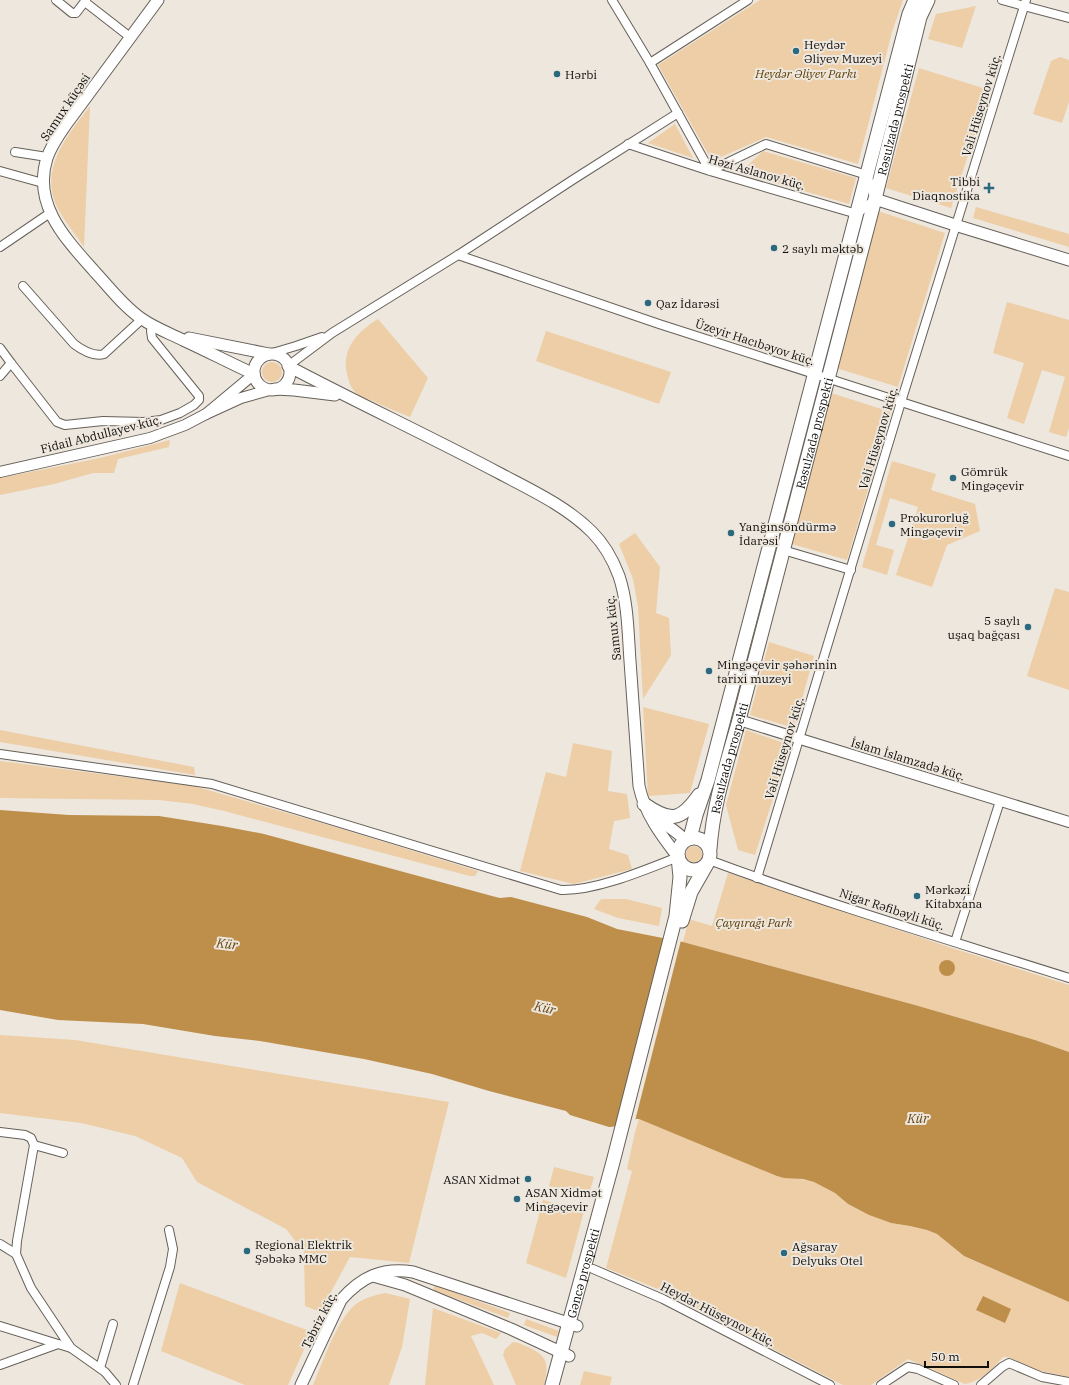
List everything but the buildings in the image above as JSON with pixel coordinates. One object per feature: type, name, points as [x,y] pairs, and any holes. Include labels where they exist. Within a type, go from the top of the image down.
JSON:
[{"type":"main road","name":"Samux küçəsi","points":[[158,0],[54,143],[47,157],[43,183],[44,193],[50,214],[77,251],[128,308],[152,326],[173,335]]},
{"type":"main road","points":[[915,0],[915,15]]},
{"type":"main road","points":[[915,15],[928,0]]},
{"type":"main road","name":"Rəsulzadə prospekti","points":[[688,839],[708,780],[867,175],[915,15]]},
{"type":"main road","name":"Rəsulzadə prospekti","points":[[709,858],[714,810],[876,199],[915,15]]},
{"type":"main road","points":[[876,199],[955,226],[1069,260]]},
{"type":"main road","points":[[173,335],[274,354],[283,358],[288,366],[289,372],[286,382],[278,388],[272,389]]},
{"type":"main road","points":[[173,335],[254,374]]},
{"type":"main road","points":[[269,354],[264,356],[256,363],[254,374],[262,387],[344,396]]},
{"type":"main road","name":"Samux küç.","points":[[288,366],[344,396],[471,458],[548,499],[579,520],[593,532],[605,547],[611,557],[619,577],[626,609],[639,786],[644,804],[659,832],[678,857]]},
{"type":"main road","points":[[644,804],[663,815],[681,815],[694,802],[708,780]]},
{"type":"main road","points":[[644,804],[654,816],[688,839]]},
{"type":"main road","points":[[617,1163],[680,917],[709,858],[707,844],[700,838],[688,839],[679,847],[680,917]]},
{"type":"main road","points":[[678,857],[680,862],[688,869],[698,870],[709,858]]},
{"type":"main road","name":"Gəncə prospekti","points":[[573,1325],[592,1269],[617,1163]]},
{"type":"main road","name":"Gəncə prospekti","points":[[552,1385],[565,1354],[617,1163]]},
{"type":"main road","name":"Təbriz küç.","points":[[301,1385],[341,1300],[354,1286],[371,1276],[392,1270],[413,1272],[573,1325]]},
{"type":"main road","points":[[371,1276],[405,1285],[511,1329],[565,1354]]},
{"type":"main road","name":"Gəncə prospekti","points":[[561,1385],[565,1354]]},
{"type":"street","points":[[56,0],[72,13],[76,13],[86,1],[130,37]]},
{"type":"street","points":[[612,0],[650,63],[710,170],[766,144],[867,175],[876,199],[857,214]]},
{"type":"street","points":[[650,63],[748,0]]},
{"type":"street","points":[[1002,0],[1025,3],[1069,18]]},
{"type":"street","name":"Vəli Hüseynov küç.","points":[[757,878],[901,402],[1025,3]]},
{"type":"street","points":[[288,366],[332,333],[458,255],[678,113]]},
{"type":"street","name":"Həzi Aslanov küç.","points":[[628,144],[857,214]]},
{"type":"street","points":[[15,152],[47,157]]},
{"type":"street","points":[[0,171],[43,183]]},
{"type":"street","points":[[0,248],[50,214]]},
{"type":"street","name":"Üzeyir Hacıbəyov küç.","points":[[458,255],[553,289],[1069,456]]},
{"type":"street","points":[[23,286],[74,344],[93,354],[104,354],[142,319]]},
{"type":"street","points":[[0,348],[57,422],[65,425],[104,421],[144,422],[161,420],[194,406],[199,400],[199,396],[152,338],[152,326]]},
{"type":"street","points":[[269,354],[332,333]]},
{"type":"street","points":[[0,376],[12,363]]},
{"type":"street","points":[[206,414],[254,374]]},
{"type":"street","points":[[206,414],[241,398],[272,389]]},
{"type":"street","name":"Fidail Abdullayev küç.","points":[[0,472],[150,438],[185,425],[206,414]]},
{"type":"street","points":[[783,550],[851,570]]},
{"type":"street","name":"İslam İslamzadə küç.","points":[[739,720],[1069,822]]},
{"type":"street","points":[[0,754],[212,784],[561,890],[573,890],[629,876],[678,857]]},
{"type":"street","points":[[955,942],[1000,801]]},
{"type":"street","name":"Nigar Rəfibəyli küç.","points":[[709,858],[757,878],[1069,978]]},
{"type":"street","points":[[0,1132],[25,1135],[31,1138],[34,1145],[16,1254],[31,1288],[70,1348]]},
{"type":"street","points":[[34,1145],[63,1153]]},
{"type":"street","points":[[132,1385],[170,1267],[173,1249],[169,1230]]},
{"type":"street","points":[[0,1244],[16,1254]]},
{"type":"street","name":"Heydər Hüseynov küç.","points":[[592,1269],[663,1299],[830,1385]]},
{"type":"street","points":[[100,1368],[113,1324]]},
{"type":"street","points":[[0,1326],[70,1348],[105,1372],[116,1385]]},
{"type":"street","points":[[0,1364],[58,1344]]},
{"type":"street","points":[[981,1385],[1009,1363],[1042,1376],[1069,1382]]},
{"type":"street","points":[[881,1385],[908,1367],[918,1369],[954,1385]]},
{"type":"green space","name":"Heydər Əliyev Parkı","points":[[760,0],[903,0],[892,32],[858,164],[766,137],[712,161],[658,65]]},
{"type":"green space","points":[[976,6],[962,48],[928,39],[936,14]]},
{"type":"green space","points":[[1060,57],[1069,60],[1069,102],[1062,123],[1033,114],[1051,61]]},
{"type":"green space","points":[[919,68],[989,90],[951,208],[886,188]]},
{"type":"green space","points":[[90,106],[84,247],[58,209],[53,194],[51,180],[53,167],[64,141]]},
{"type":"green space","points":[[675,124],[693,158],[648,143]]},
{"type":"green space","points":[[763,151],[856,178],[849,204],[745,174],[747,166]]},
{"type":"green space","points":[[976,207],[1069,234],[1069,247],[973,218]]},
{"type":"green space","points":[[878,211],[945,233],[898,387],[836,368]]},
{"type":"green space","points":[[1007,302],[1069,320],[1069,428],[1066,437],[1049,432],[1065,377],[1042,370],[1024,424],[1007,418],[1024,363],[993,353]]},
{"type":"green space","points":[[378,319],[428,378],[410,417],[356,393],[351,386],[347,374],[346,357],[349,349],[358,335]]},
{"type":"green space","points":[[546,331],[671,372],[659,404],[536,361]]},
{"type":"green space","points":[[272,362],[279,365],[282,372],[279,379],[272,382],[265,379],[262,372],[265,365]]},
{"type":"green space","points":[[831,393],[891,412],[847,560],[792,544]]},
{"type":"green space","points":[[170,440],[169,447],[118,459],[114,473],[93,473],[54,484],[0,495],[0,478],[100,458]]},
{"type":"green space","points":[[892,461],[936,474],[931,490],[975,504],[980,531],[947,545],[932,587],[896,575],[918,507],[890,498],[876,545],[894,550],[887,575],[862,567]]},
{"type":"green space","points":[[635,533],[660,567],[656,613],[669,618],[671,655],[643,699],[638,607],[633,579],[619,544]]},
{"type":"green space","points":[[1055,588],[1069,592],[1069,690],[1027,676]]},
{"type":"green space","points":[[769,642],[814,656],[794,728],[750,715]]},
{"type":"green space","points":[[643,707],[709,724],[690,793],[648,796]]},
{"type":"green space","points":[[0,730],[194,767],[195,775],[0,742]]},
{"type":"green space","points":[[746,730],[790,745],[755,855],[738,850],[726,805]]},
{"type":"green space","points":[[573,743],[612,751],[608,791],[627,794],[630,818],[614,821],[609,849],[628,855],[632,869],[574,884],[520,871],[546,772],[566,777]]},
{"type":"green space","points":[[0,761],[194,786],[332,826],[478,871],[475,876],[470,876],[193,804],[159,800],[0,798]]},
{"type":"green space","points":[[691,846],[697,846],[702,851],[700,860],[697,862],[691,862],[686,857],[686,851]]},
{"type":"green space","name":"Çayqırağı Park","points":[[728,873],[952,948],[1069,985],[1069,1052],[1035,1040],[915,1005],[683,942],[689,919],[712,926]]},
{"type":"green space","points":[[601,899],[626,899],[662,908],[659,926],[618,918],[594,909]]},
{"type":"green space","points":[[0,1035],[75,1040],[449,1102],[409,1263],[350,1257],[320,1312],[305,1306],[304,1252],[286,1229],[197,1182],[182,1158],[135,1136],[81,1123],[0,1113]]},
{"type":"green space","name":"Ağsaray Delyuks Otel","points":[[639,1119],[784,1178],[796,1178],[814,1182],[835,1193],[848,1204],[869,1215],[891,1223],[927,1230],[937,1234],[964,1256],[1069,1302],[1069,1377],[1037,1370],[1008,1357],[1003,1357],[982,1377],[965,1384],[908,1359],[871,1385],[843,1385],[658,1289],[606,1268],[632,1171],[627,1169]]},
{"type":"green space","points":[[554,1167],[594,1177],[588,1197],[549,1186]]},
{"type":"green space","points":[[543,1200],[584,1211],[566,1278],[526,1263]]},
{"type":"green space","points":[[180,1283],[312,1332],[288,1385],[245,1385],[161,1351]]},
{"type":"green space","points":[[435,1285],[510,1313],[508,1318],[433,1290]]},
{"type":"green space","points":[[385,1293],[410,1299],[402,1347],[389,1385],[313,1385],[326,1352],[344,1317],[351,1308],[368,1297]]},
{"type":"green space","points":[[433,1308],[501,1333],[496,1339],[482,1333],[471,1336],[494,1385],[425,1385]]},
{"type":"green space","points":[[526,1319],[559,1331],[557,1337],[524,1325]]},
{"type":"green space","points":[[513,1342],[517,1342],[535,1350],[543,1357],[546,1366],[544,1385],[516,1385],[503,1355],[505,1349]]},
{"type":"green space","points":[[584,1371],[612,1377],[610,1385],[580,1385]]},
{"type":"water","name":"Kür","points":[[0,810],[69,815],[159,816],[264,834],[492,896],[500,898],[511,897],[587,917],[617,929],[683,942],[915,1005],[1035,1040],[1069,1052],[1069,1302],[964,1256],[937,1234],[927,1230],[891,1223],[869,1215],[848,1204],[835,1193],[814,1182],[803,1179],[777,1176],[639,1119],[609,1127],[570,1115],[566,1111],[489,1091],[432,1074],[364,1059],[260,1041],[215,1036],[143,1024],[58,1020],[0,1010]]},
{"type":"water","points":[[947,960],[953,962],[955,968],[953,974],[947,976],[941,974],[939,968],[941,962]]},
{"type":"water","points":[[983,1296],[1011,1309],[1005,1323],[976,1310]]},
{"type":"pier","points":[[665,936],[681,940],[635,1121],[616,1128]]},
{"type":"place","name":"Heydər Əliyev Muzeyi","points":[[796,51]]},
{"type":"place","name":"Hərbi","points":[[557,74]]},
{"type":"place","name":"Tibbi Diaqnostika","points":[[989,188]]},
{"type":"place","name":"2 saylı məktəb","points":[[774,248]]},
{"type":"place","name":"Qaz İdarəsi","points":[[648,303]]},
{"type":"place","name":"Gömrük Mingəçevir","points":[[953,478]]},
{"type":"place","name":"Prokurorluğ Mingəçevir","points":[[892,524]]},
{"type":"place","name":"Yanğınsöndürmə İdarəsi","points":[[731,533]]},
{"type":"place","name":"5 saylı uşaq bağçası","points":[[1028,627]]},
{"type":"place","name":"Mingəçevir şəhərinin tarixi muzeyi","points":[[709,671]]},
{"type":"place","name":"Mərkəzi Kitabxana","points":[[917,896]]},
{"type":"place","name":"ASAN Xidmət","points":[[528,1179]]},
{"type":"place","name":"ASAN Xidmət Mingəçevir","points":[[517,1199]]},
{"type":"place","name":"Regional Elektrik Şəbəkə MMC","points":[[247,1251]]},
{"type":"place","name":"Ağsaray Delyuks Otel","points":[[784,1253]]}]
